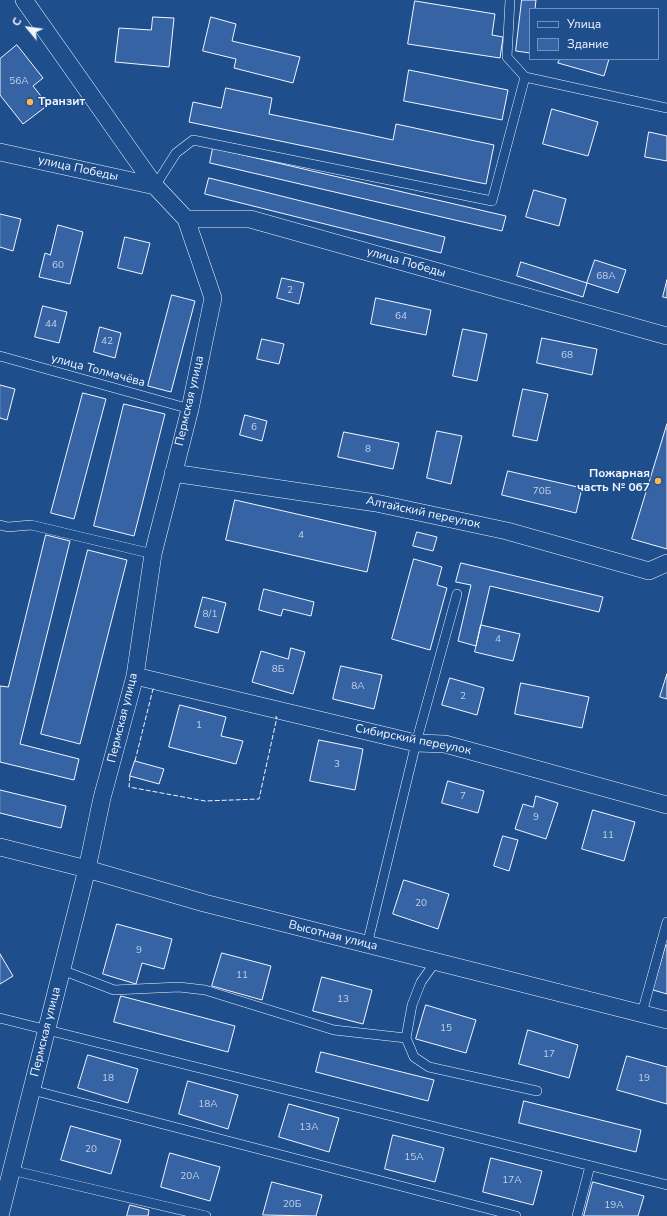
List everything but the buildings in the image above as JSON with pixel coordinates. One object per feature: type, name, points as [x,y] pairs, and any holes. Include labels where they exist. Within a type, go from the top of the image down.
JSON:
[{"type":"street","points":[[24,0],[155,186],[186,219]]},
{"type":"street","name":"улица Победы","points":[[0,152],[155,186]]},
{"type":"street","name":"улица Победы","points":[[186,219],[250,219],[667,336]]},
{"type":"street","name":"Пермская улица","points":[[0,1216],[87,869],[102,798],[135,676],[153,554],[190,408],[213,298],[186,219]]},
{"type":"street","name":"Алтайский переулок","points":[[173,473],[376,503],[508,531],[649,571],[667,563]]},
{"type":"street","name":"Сибирский переулок","points":[[135,676],[416,743],[445,744],[667,804]]},
{"type":"street","name":"Высотная улица","points":[[0,847],[87,869],[204,903],[667,1020]]},
{"type":"lane","points":[[510,0],[508,57],[525,77],[667,108]]},
{"type":"lane","points":[[155,186],[176,153],[193,140],[492,201],[525,77]]},
{"type":"lane","name":"улица Толмачёва","points":[[0,356],[190,408]]},
{"type":"lane","points":[[0,525],[8,527],[31,525],[153,554]]},
{"type":"lane","points":[[367,944],[416,743],[457,594]]},
{"type":"lane","points":[[642,1013],[667,922]]},
{"type":"lane","points":[[436,961],[421,982],[412,1006],[406,1038],[414,1057],[429,1067],[538,1091]]},
{"type":"lane","points":[[62,970],[114,990],[179,987],[205,990],[334,1030],[406,1038]]},
{"type":"lane","points":[[0,1018],[667,1185]]},
{"type":"lane","points":[[32,1090],[516,1216]]},
{"type":"lane","points":[[577,1216],[590,1166]]},
{"type":"lane","points":[[11,1170],[206,1216]]},
{"type":"fence","points":[[135,761],[154,689]]},
{"type":"fence","points":[[130,776],[129,787],[205,801],[259,799],[277,717],[275,717]]},
{"type":"place","name":"Транзит","points":[[30,102]]},
{"type":"place","name":"Пожарная часть № 067","points":[[658,481]]}]
